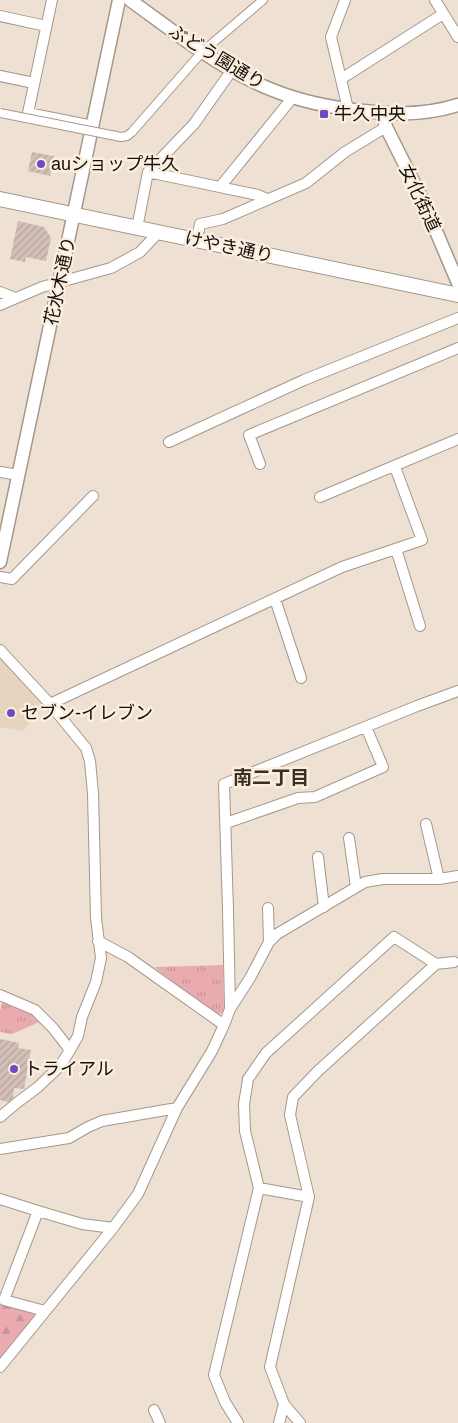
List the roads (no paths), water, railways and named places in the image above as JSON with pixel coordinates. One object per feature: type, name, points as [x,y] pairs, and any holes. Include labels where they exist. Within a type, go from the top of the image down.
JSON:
[{"type":"main road","name":"けやき通り","points":[[0,199],[458,295]]},
{"type":"street","points":[[52,0],[28,113],[93,126]]},
{"type":"street","name":"花水木通り","points":[[0,562],[3,533],[19,475],[119,0]]},
{"type":"street","name":"ぶどう園通り","points":[[130,0],[202,52],[253,82],[276,92],[318,104],[383,114],[410,114],[438,111],[458,106]]},
{"type":"street","points":[[0,114],[121,137],[127,136],[202,52],[263,0]]},
{"type":"street","points":[[345,0],[331,37],[348,109]]},
{"type":"street","points":[[435,0],[458,37]]},
{"type":"street","points":[[341,79],[443,14]]},
{"type":"street","points":[[0,16],[46,26]]},
{"type":"street","points":[[137,228],[148,172],[194,124],[232,70]]},
{"type":"street","points":[[0,76],[34,83]]},
{"type":"street","points":[[220,187],[293,97]]},
{"type":"street","name":"女化街道","points":[[383,114],[386,128],[425,205],[458,283]]},
{"type":"street","points":[[196,240],[200,224],[223,219],[306,183],[345,152],[386,128]]},
{"type":"street","points":[[148,172],[258,195],[267,200]]},
{"type":"street","points":[[0,305],[42,287],[111,268],[140,252],[159,232]]},
{"type":"street","points":[[0,292],[15,298]]},
{"type":"street","points":[[169,442],[304,380],[458,318]]},
{"type":"street","points":[[260,464],[249,436],[458,348]]},
{"type":"street","points":[[320,497],[458,439]]},
{"type":"street","points":[[50,704],[342,567],[422,540],[395,467]]},
{"type":"street","points":[[0,472],[19,475]]},
{"type":"street","points":[[0,577],[12,579],[94,496]]},
{"type":"street","points":[[396,549],[420,626]]},
{"type":"street","points":[[275,598],[301,678]]},
{"type":"street","points":[[0,650],[50,704],[86,748],[90,761],[93,793],[96,918],[101,958],[96,982],[82,1017],[78,1036],[60,1066],[38,1087],[0,1117]]},
{"type":"street","points":[[230,1009],[224,784],[458,691]]},
{"type":"street","points":[[226,823],[298,798],[314,797],[383,767],[366,727]]},
{"type":"street","points":[[426,824],[438,879]]},
{"type":"street","points":[[349,838],[356,887]]},
{"type":"street","points":[[318,857],[324,907]]},
{"type":"street","points":[[0,1367],[113,1228],[138,1194],[176,1108],[212,1051],[230,1009],[250,978],[269,942],[277,934],[365,882],[383,879],[438,879],[458,876]]},
{"type":"street","points":[[268,908],[269,942]]},
{"type":"street","points":[[238,1423],[225,1402],[214,1375],[260,1188],[245,1131],[244,1104],[248,1079],[266,1053],[394,937],[436,964]]},
{"type":"street","points":[[98,941],[128,956],[224,1025]]},
{"type":"street","points":[[300,1423],[284,1404],[270,1367],[308,1197],[290,1115],[292,1097],[436,964],[454,962]]},
{"type":"street","points":[[0,995],[35,1010],[53,1028],[70,1050]]},
{"type":"street","points":[[0,1149],[69,1138],[102,1121],[176,1108]]},
{"type":"street","points":[[260,1188],[308,1197]]},
{"type":"street","points":[[0,1199],[82,1224],[113,1228]]},
{"type":"street","points":[[38,1211],[4,1300],[45,1311]]},
{"type":"street","points":[[280,1423],[284,1404]]},
{"type":"street","points":[[154,1410],[160,1423]]},
{"type":"place","name":"牛久中央","points":[[324,114]]},
{"type":"place","name":"auショップ牛久","points":[[41,164]]},
{"type":"place","name":"セブン-イレブン","points":[[11,713]]},
{"type":"place","name":"トライアル","points":[[14,1069]]},
{"type":"district","name":"南二丁目","points":[[271,777]]}]
